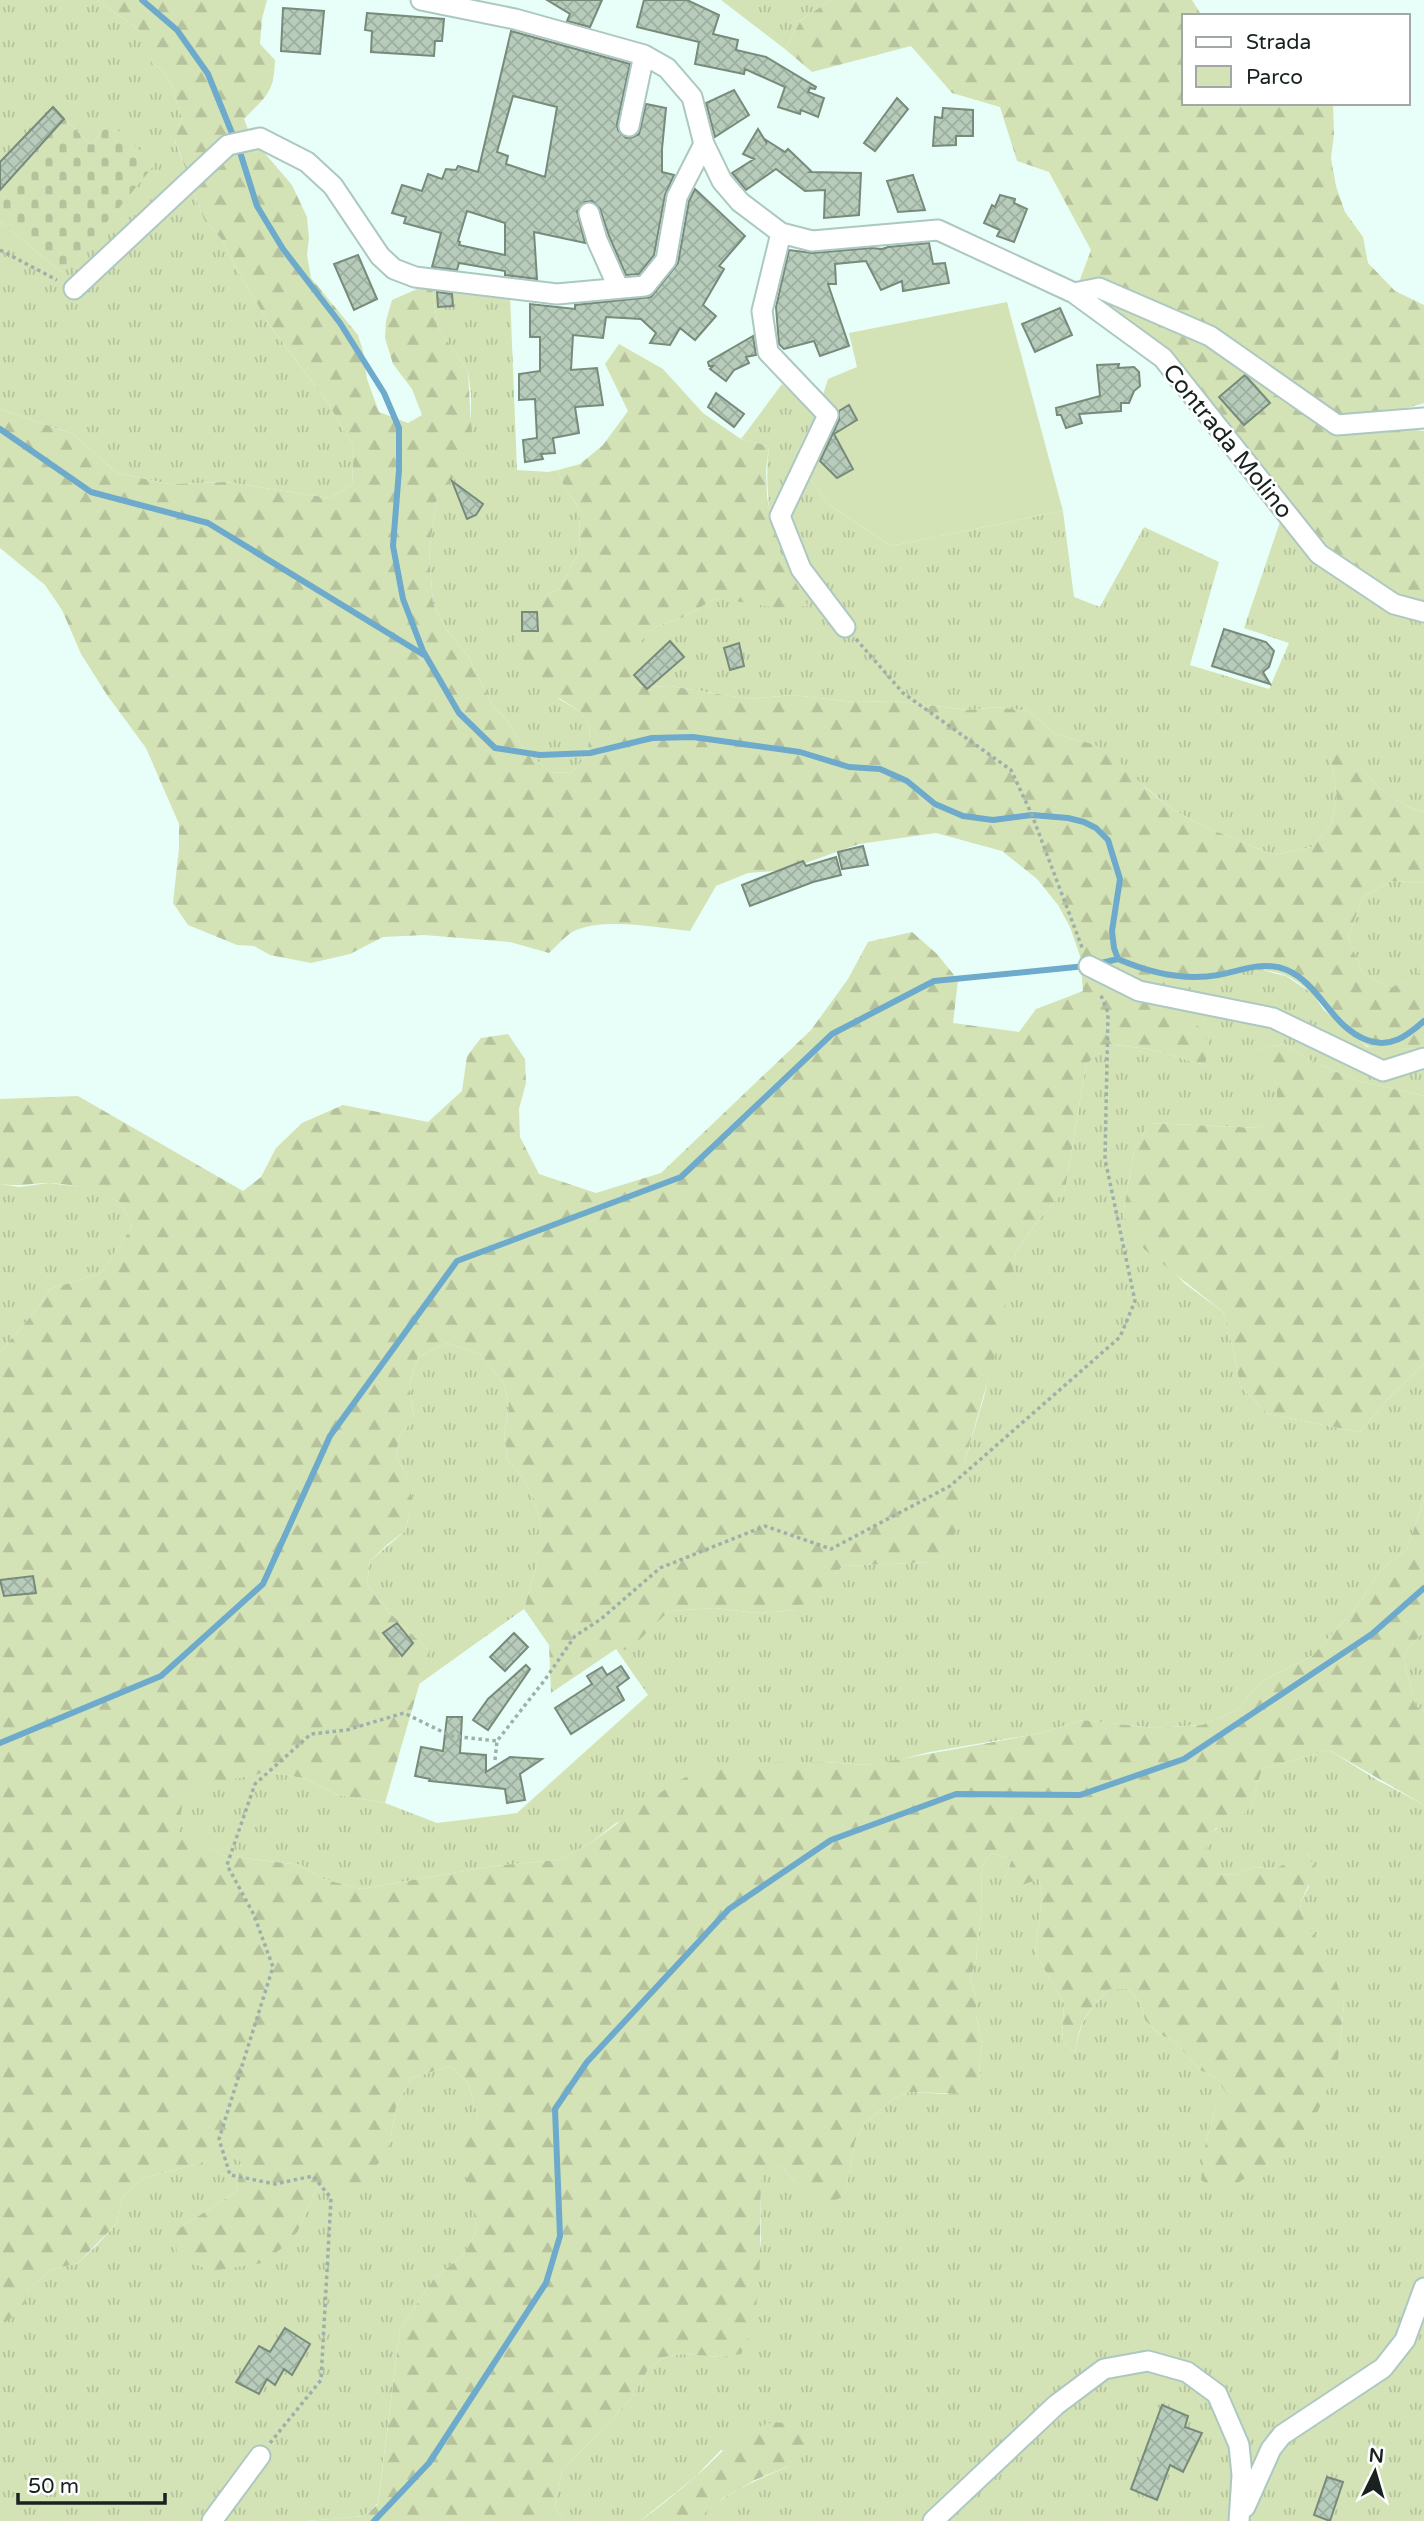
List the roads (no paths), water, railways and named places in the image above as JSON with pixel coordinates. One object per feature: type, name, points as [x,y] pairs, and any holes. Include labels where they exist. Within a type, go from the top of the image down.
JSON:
[{"type":"street","name":"Contrada Molino","points":[[421,0],[515,19],[644,55],[667,68],[692,97],[704,144],[722,181],[740,202],[780,233],[812,241],[939,230],[1074,293],[1163,358],[1319,554],[1394,604],[1424,612]]},
{"type":"street","points":[[629,126],[644,55]]},
{"type":"street","points":[[74,289],[228,145],[260,138],[307,162],[333,186],[380,256],[394,269],[415,277],[557,295],[645,286],[666,260],[677,197],[704,144]]},
{"type":"street","points":[[589,213],[618,287]]},
{"type":"street","points":[[780,233],[762,311],[768,352],[828,415],[780,516],[801,569],[845,627]]},
{"type":"street","points":[[1074,293],[1099,289],[1210,336],[1337,425],[1424,418]]},
{"type":"street","points":[[1088,966],[1139,991],[1273,1018],[1383,1070],[1424,1058]]},
{"type":"street","points":[[1240,2521],[1266,2459],[1282,2435],[1383,2368],[1405,2340],[1424,2288]]},
{"type":"street","points":[[933,2521],[1056,2405],[1104,2368],[1148,2361],[1187,2372],[1217,2394],[1239,2445],[1240,2521]]},
{"type":"street","points":[[212,2521],[260,2456]]},
{"type":"waterway","points":[[142,0],[177,30],[208,74],[234,138]]},
{"type":"waterway","points":[[239,149],[257,206],[283,249],[340,323],[384,393],[399,428],[399,470],[393,546],[403,599],[423,651],[459,713],[495,748],[540,755],[590,753],[652,738],[693,737],[800,752],[849,767],[880,769],[907,781],[935,804],[963,816],[993,820],[1032,815],[1084,822],[1096,828],[1108,840],[1120,879],[1112,931],[1118,959],[1154,972],[1192,977],[1218,975],[1252,967],[1278,967],[1309,985],[1344,1026],[1375,1042],[1398,1040],[1424,1021]]},
{"type":"waterway","points":[[0,429],[91,492],[208,523],[424,655]]},
{"type":"waterway","points":[[1097,964],[1118,959]]},
{"type":"waterway","points":[[0,1743],[161,1676],[263,1584],[330,1436],[457,1261],[681,1177],[832,1034],[934,981],[1086,966]]},
{"type":"waterway","points":[[374,2521],[429,2463],[546,2283],[560,2236],[555,2109],[587,2062],[729,1909],[831,1840],[956,1794],[1080,1795],[1184,1759],[1372,1634],[1424,1588]]}]
